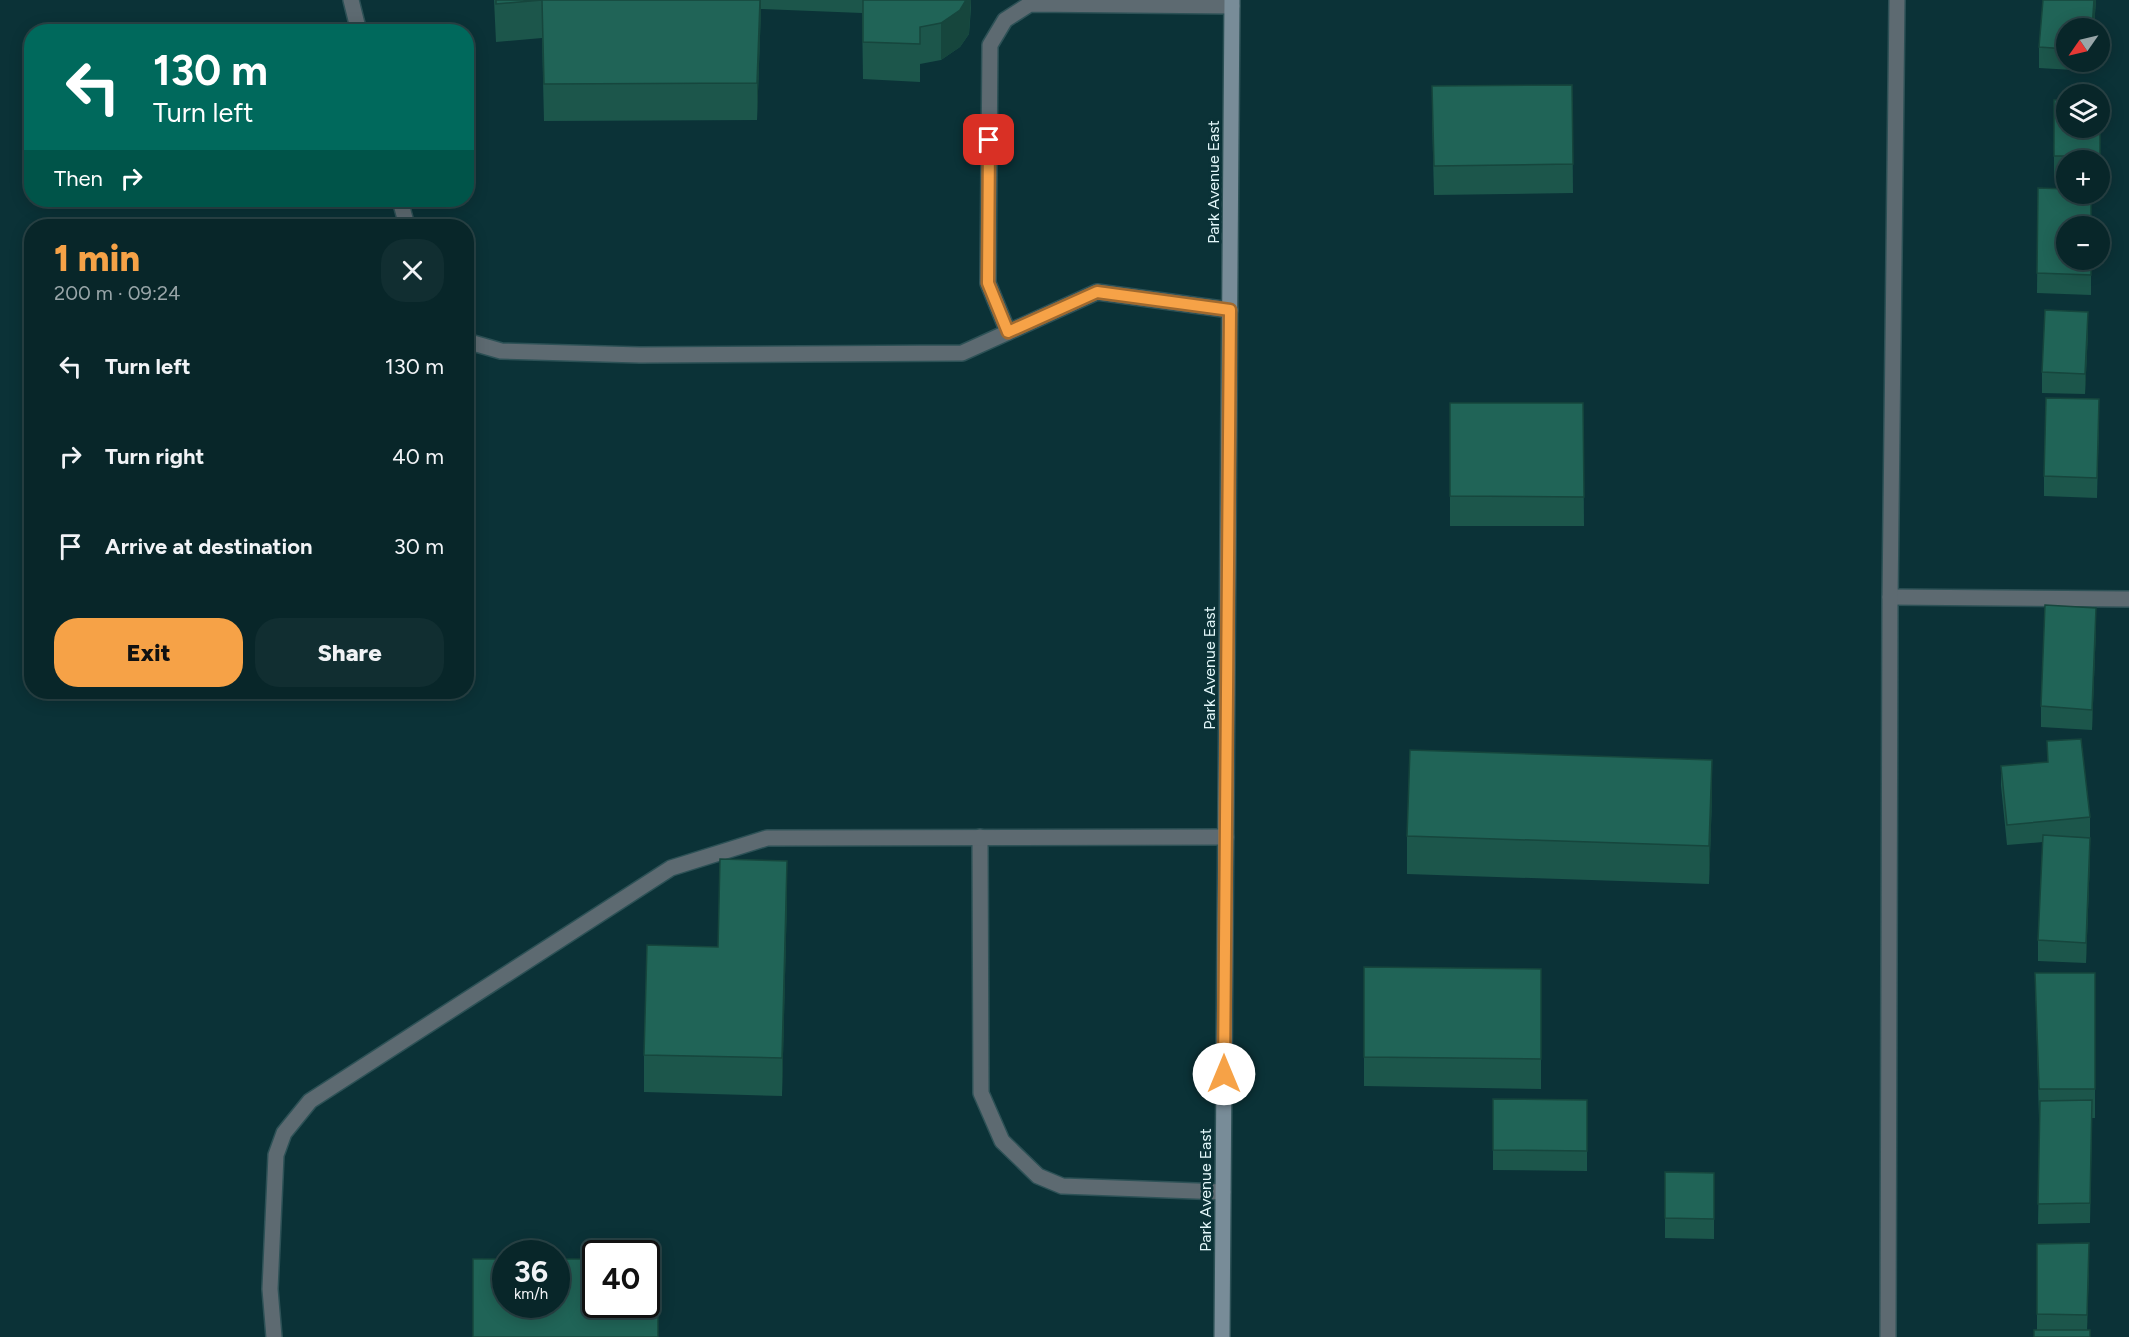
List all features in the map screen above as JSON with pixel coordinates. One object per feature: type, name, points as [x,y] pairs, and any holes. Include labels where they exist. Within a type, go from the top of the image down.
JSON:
[{"type":"street","name":"Park Avenue East","points":[[1222,1337],[1232,3]]},
{"type":"lane","points":[[351,0],[357,24]]},
{"type":"lane","points":[[1888,1337],[1890,597],[1897,0]]},
{"type":"lane","points":[[1008,332],[988,283],[990,45],[1005,20],[1030,4],[1232,3]]},
{"type":"lane","points":[[474,343],[501,351],[640,355],[962,352],[1097,292],[1230,310]]},
{"type":"lane","points":[[1890,597],[2129,599]]},
{"type":"lane","points":[[980,837],[981,1093],[1002,1141],[1038,1176],[1062,1186],[1223,1192]]},
{"type":"lane","points":[[274,1337],[270,1289],[276,1155],[284,1133],[310,1101],[671,867],[767,838],[1226,837]]},
{"type":"building","points":[[496,0],[542,0],[496,4]]},
{"type":"building","points":[[542,0],[760,0],[757,83],[544,84]]},
{"type":"building","points":[[863,0],[966,0],[960,10],[941,23],[920,27],[920,44],[863,42]]},
{"type":"building","points":[[2043,0],[2094,0],[2093,18],[2056,18],[2056,48],[2039,47]]},
{"type":"building","points":[[1572,85],[1573,164],[1434,166],[1432,86]]},
{"type":"building","points":[[2054,100],[2056,100],[2056,138],[2100,138],[2100,150],[2056,150],[2056,156],[2054,156]]},
{"type":"building","points":[[2038,188],[2056,189],[2056,204],[2091,204],[2091,216],[2056,216],[2056,270],[2091,270],[2091,275],[2037,273]]},
{"type":"building","points":[[2045,310],[2088,312],[2085,374],[2042,372]]},
{"type":"building","points":[[2046,398],[2099,399],[2097,478],[2044,476]]},
{"type":"building","points":[[1450,403],[1583,403],[1584,497],[1450,496]]},
{"type":"building","points":[[2045,605],[2096,608],[2092,710],[2041,706]]},
{"type":"building","points":[[2081,739],[2090,817],[2007,825],[2001,766],[2048,762],[2047,741]]},
{"type":"building","points":[[1410,750],[1712,760],[1709,846],[1407,836]]},
{"type":"building","points":[[2043,835],[2090,838],[2086,943],[2038,940]]},
{"type":"building","points":[[720,859],[787,861],[782,1058],[644,1055],[647,945],[718,947]]},
{"type":"building","points":[[1364,967],[1541,969],[1541,1059],[1364,1057]]},
{"type":"building","points":[[2035,973],[2095,973],[2095,1089],[2039,1089]]},
{"type":"building","points":[[1493,1099],[1587,1100],[1587,1151],[1493,1150]]},
{"type":"building","points":[[2092,1100],[2090,1203],[2038,1204],[2040,1101]]},
{"type":"building","points":[[1665,1172],[1714,1173],[1714,1219],[1665,1218]]},
{"type":"building","points":[[2089,1243],[2087,1315],[2037,1314],[2037,1244]]},
{"type":"building","points":[[473,1259],[492,1259],[492,1318],[570,1318],[570,1259],[582,1259],[582,1318],[658,1318],[658,1337],[473,1337]]},
{"type":"building","points":[[2034,1330],[2090,1330],[2090,1337],[2034,1337]]},
{"type":"route","points":[[989,140],[988,283],[1008,332],[1097,292],[1230,310],[1224,1074]]}]
